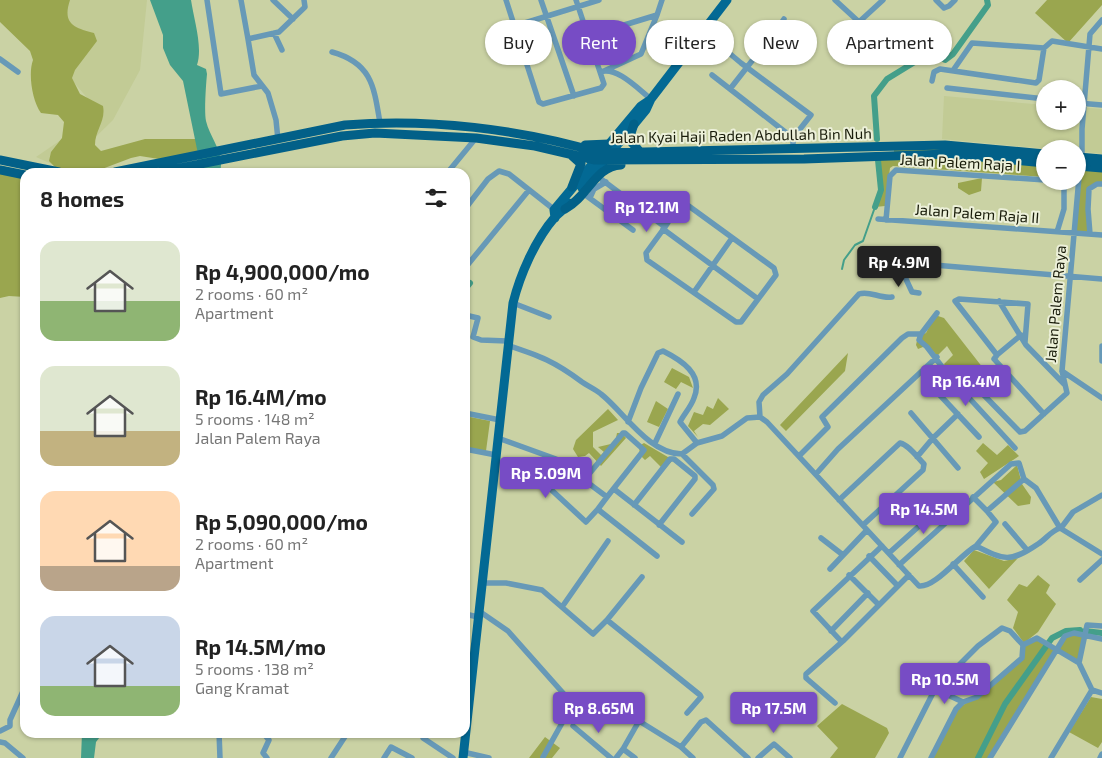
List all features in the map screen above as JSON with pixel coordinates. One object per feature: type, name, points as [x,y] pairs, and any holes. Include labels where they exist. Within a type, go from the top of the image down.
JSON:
[{"type":"highway","name":"Jalan Kyai Haji Raden Abdullah Bin Nuh","points":[[135,168],[345,125],[380,123],[433,125],[500,132],[566,152],[669,161],[804,159],[945,146],[1036,153]]},
{"type":"highway","points":[[634,124],[629,138],[640,152]]},
{"type":"highway","name":"Jalan Kyai Haji Raden Abdullah Bin Nuh","points":[[180,168],[342,136],[375,133],[563,142],[592,146],[604,154],[640,152],[894,150],[1036,162]]},
{"type":"highway","points":[[566,152],[576,158],[581,164],[572,187]]},
{"type":"highway","points":[[1086,161],[1102,159]]},
{"type":"highway","points":[[0,160],[39,168]]},
{"type":"highway","points":[[558,212],[587,196],[596,175],[604,169],[612,166],[652,164],[669,161]]},
{"type":"highway","points":[[1086,164],[1102,168]]},
{"type":"highway","points":[[0,170],[20,174]]},
{"type":"main road","points":[[713,20],[727,0]]},
{"type":"main road","points":[[470,663],[482,583],[507,343],[512,303],[517,286],[537,245],[572,187],[634,124],[678,65]]},
{"type":"main road","points":[[558,212],[596,175],[604,154],[641,106],[650,100]]},
{"type":"main road","points":[[463,755],[464,738]]},
{"type":"street","points":[[207,0],[221,94],[262,86]]},
{"type":"street","points":[[240,0],[253,69],[268,93],[276,120],[278,140]]},
{"type":"street","points":[[273,0],[293,20]]},
{"type":"street","points":[[506,0],[513,20]]},
{"type":"street","points":[[541,0],[574,96]]},
{"type":"street","points":[[532,20],[577,3],[599,0]]},
{"type":"street","points":[[602,72],[641,54],[662,0]]},
{"type":"street","points":[[835,0],[859,22],[883,0]]},
{"type":"street","points":[[936,0],[944,8],[955,0]]},
{"type":"street","points":[[248,39],[279,32],[293,20],[304,3]]},
{"type":"street","points":[[577,3],[583,20]]},
{"type":"street","points":[[636,21],[657,15]]},
{"type":"street","name":"Jalan Palem Raya","points":[[1084,80],[1092,30],[1102,20]]},
{"type":"street","points":[[274,34],[282,50]]},
{"type":"street","points":[[932,82],[934,72],[940,69],[954,69],[1036,83],[1039,80],[1044,48],[1050,41],[1102,49]]},
{"type":"street","points":[[954,69],[972,43],[1044,48]]},
{"type":"street","points":[[332,52],[350,57],[360,64],[369,76],[376,96],[380,123]]},
{"type":"street","points":[[734,56],[811,115],[793,138],[793,150]]},
{"type":"street","points":[[0,59],[18,72]]},
{"type":"street","points":[[527,65],[539,102],[543,104],[601,88],[604,84],[599,65]]},
{"type":"street","points":[[730,89],[747,67]]},
{"type":"street","points":[[602,72],[630,82],[650,100]]},
{"type":"street","points":[[712,75],[793,138]]},
{"type":"street","points":[[947,88],[1036,98]]},
{"type":"street","points":[[1086,103],[1102,105]]},
{"type":"street","points":[[451,168],[476,138]]},
{"type":"street","name":"Jalan Palem Raja I","points":[[886,220],[890,176],[896,170],[1036,179]]},
{"type":"street","points":[[470,202],[488,179],[499,172],[508,174],[558,212]]},
{"type":"street","points":[[596,175],[758,299]]},
{"type":"street","points":[[606,182],[587,196],[633,230]]},
{"type":"street","points":[[1090,234],[1089,189],[1097,184],[1102,184]]},
{"type":"street","points":[[470,262],[529,190]]},
{"type":"street","points":[[1057,232],[1064,209],[1064,190]]},
{"type":"street","name":"Jalan Palem Raya","points":[[1066,387],[1062,371],[1077,190]]},
{"type":"street","points":[[686,204],[776,272],[758,299],[738,323],[645,257],[664,228],[678,207],[686,204]]},
{"type":"street","name":"Jalan Palem Raja II","points":[[878,219],[1102,235]]},
{"type":"street","points":[[694,292],[732,238]]},
{"type":"street","points":[[919,293],[912,292],[898,262],[1070,274],[1102,279]]},
{"type":"street","points":[[760,417],[759,402],[763,395],[787,374],[859,294],[864,292],[883,298],[892,296]]},
{"type":"street","points":[[996,355],[956,301],[959,299],[1025,303],[1029,306],[1025,342]]},
{"type":"street","points":[[965,394],[974,385],[1020,432],[1025,432],[1067,393],[1066,387],[1025,342],[999,301]]},
{"type":"street","points":[[512,303],[549,317]]},
{"type":"street","points":[[937,314],[921,334],[919,340],[937,357],[949,376],[1015,448]]},
{"type":"street","points":[[470,316],[478,318],[473,337],[481,340],[507,343],[551,360],[568,370],[583,383],[601,393],[628,422],[656,443],[675,454],[682,454],[697,443],[722,436],[747,418],[760,417],[768,422],[800,455],[919,586],[924,586],[934,581],[976,546],[996,522],[974,497]]},
{"type":"street","points":[[800,455],[828,427],[823,415],[848,389],[902,338],[908,334],[921,334]]},
{"type":"street","points":[[1021,335],[996,355],[994,360],[1044,414]]},
{"type":"street","points":[[1102,346],[1102,361]]},
{"type":"street","points":[[628,422],[658,352],[663,351],[686,364],[696,382],[694,398],[680,422],[697,443]]},
{"type":"street","points":[[816,474],[838,449],[937,357]]},
{"type":"street","points":[[1062,371],[1102,398]]},
{"type":"street","points":[[937,392],[979,437]]},
{"type":"street","points":[[656,443],[678,394]]},
{"type":"street","points":[[911,413],[958,468]]},
{"type":"street","points":[[470,414],[500,420]]},
{"type":"street","points":[[917,457],[933,438],[958,414]]},
{"type":"street","points":[[560,462],[545,478],[544,483],[586,522],[644,450],[624,432],[584,480]]},
{"type":"street","points":[[498,438],[560,462],[607,497]]},
{"type":"street","points":[[830,569],[865,527],[923,470],[924,464],[904,444],[900,443],[840,500]]},
{"type":"street","points":[[470,451],[496,455]]},
{"type":"street","points":[[682,454],[713,485],[714,489],[692,514]]},
{"type":"street","points":[[634,505],[670,460],[674,459],[696,478],[660,525]]},
{"type":"street","points":[[900,565],[1015,462],[1020,466],[1024,478],[1036,488],[1060,528],[1102,554]]},
{"type":"street","points":[[987,511],[1024,478]]},
{"type":"street","points":[[614,489],[682,542]]},
{"type":"street","points":[[976,546],[1001,558],[1014,556],[1027,550],[1060,528],[1073,512],[1102,495]]},
{"type":"street","points":[[889,553],[946,502]]},
{"type":"street","points":[[598,509],[657,556]]},
{"type":"street","points":[[1005,524],[1027,550]]},
{"type":"street","points":[[821,538],[842,555]]},
{"type":"street","points":[[562,607],[608,541]]},
{"type":"street","points":[[840,640],[813,611],[869,556],[882,546]]},
{"type":"street","points":[[869,556],[896,584]]},
{"type":"street","points":[[1080,580],[1102,560]]},
{"type":"street","points":[[953,564],[983,597]]},
{"type":"street","points":[[849,575],[877,602]]},
{"type":"street","points":[[835,703],[806,678],[806,674],[843,641],[909,575]]},
{"type":"street","points":[[482,583],[506,583],[538,589],[593,634],[642,577]]},
{"type":"street","points":[[831,631],[868,593]]},
{"type":"street","points":[[470,614],[478,614],[508,631],[571,702],[571,707],[543,757]]},
{"type":"street","points":[[607,620],[700,695],[701,697],[687,713]]},
{"type":"street","points":[[1079,664],[1086,627],[1102,626]]},
{"type":"street","points":[[900,758],[935,690],[978,646],[999,629],[1010,631],[1023,645],[1022,658],[976,697],[963,702],[956,709],[931,758]]},
{"type":"street","points":[[990,758],[1068,633],[1102,639]]},
{"type":"street","points":[[1023,645],[1037,638],[1055,651],[1079,664],[1092,690],[1102,693]]},
{"type":"street","points":[[935,690],[963,702]]},
{"type":"street","points":[[1050,758],[1092,690]]},
{"type":"street","points":[[0,731],[10,726],[10,720],[20,698]]},
{"type":"street","points":[[681,747],[701,722],[706,720],[748,758]]},
{"type":"street","points":[[616,758],[639,721],[681,747],[693,758]]},
{"type":"street","points":[[573,726],[611,758]]},
{"type":"street","points":[[219,738],[220,758]]},
{"type":"street","points":[[267,738],[269,740],[263,753],[267,758]]},
{"type":"street","points":[[331,758],[344,738]]},
{"type":"street","points":[[423,738],[453,758]]},
{"type":"street","points":[[0,742],[5,743],[24,758]]},
{"type":"street","points":[[758,758],[774,744],[790,758]]},
{"type":"street","points":[[384,758],[391,747],[412,758]]},
{"type":"street","points":[[623,749],[635,758]]},
{"type":"street","points":[[1100,758],[1102,754]]},
{"type":"street","points":[[463,755],[489,758]]},
{"type":"shaded area","points":[[0,0],[70,0],[68,8],[69,20],[76,27],[94,33],[97,41],[75,70],[72,78],[80,94],[103,106],[103,116],[95,145],[101,151],[145,139],[196,139],[198,152],[159,159],[140,156],[105,168],[56,168],[49,161],[51,152],[62,138],[64,122],[58,115],[41,113],[35,101],[32,87],[31,72],[33,60],[30,51],[0,22]]},
{"type":"shaded area","points":[[23,0],[147,0],[140,70],[113,120],[64,168],[36,157],[100,113],[54,59]]},
{"type":"shaded area","points":[[1047,0],[1102,0],[1102,5],[1068,43],[1035,13]]},
{"type":"shaded area","points":[[944,96],[1036,104],[1036,130],[1086,130],[1086,108],[1102,109],[1102,154],[1086,152],[1086,140],[1036,140],[1036,148],[942,139]]},
{"type":"shaded area","points":[[894,145],[1036,153],[1036,176],[893,166],[890,168],[885,206],[875,207],[881,190],[878,160],[894,155]]},
{"type":"shaded area","points":[[1086,158],[1102,160],[1102,183],[1089,189],[1090,234],[1074,233],[1078,190],[1086,190]]},
{"type":"shaded area","points":[[3,166],[20,171],[20,297],[0,298],[0,167]]},
{"type":"shaded area","points":[[982,178],[981,191],[969,195],[958,188],[958,183]]},
{"type":"shaded area","points":[[935,315],[944,318],[983,368],[977,377],[963,376],[951,378],[944,364],[953,355],[947,346],[937,356],[928,345],[918,349],[916,345],[918,336],[926,333]]},
{"type":"shaded area","points":[[848,353],[845,371],[786,431],[780,425]]},
{"type":"shaded area","points":[[672,368],[689,377],[693,388],[681,382],[676,389],[664,382]]},
{"type":"shaded area","points":[[718,398],[729,409],[710,425],[703,424],[694,431],[698,437],[688,426],[694,412],[703,415],[707,406],[713,409]]},
{"type":"shaded area","points":[[656,401],[668,409],[659,427],[647,422]]},
{"type":"shaded area","points":[[608,409],[618,420],[593,432],[593,447],[601,455],[604,452],[598,447],[615,443],[617,433],[622,433],[626,438],[601,466],[589,453],[578,457],[573,449],[576,440]]},
{"type":"shaded area","points":[[470,417],[490,421],[486,451],[470,449]]},
{"type":"shaded area","points":[[644,443],[673,460],[664,470],[650,456],[645,460],[640,455],[639,446]]},
{"type":"shaded area","points":[[983,443],[997,455],[1008,445],[1019,456],[984,479],[980,472],[988,463],[976,451]]},
{"type":"shaded area","points":[[1017,465],[1022,484],[1031,497],[1030,504],[1018,506],[993,482],[1001,480]]},
{"type":"shaded area","points":[[974,550],[1004,561],[1018,558],[989,589],[964,561]]},
{"type":"shaded area","points":[[1038,575],[1050,585],[1046,593],[1056,604],[1038,632],[1024,643],[1013,628],[1018,612],[1007,600],[1019,584],[1027,587]]},
{"type":"shaded area","points":[[1086,635],[1079,663],[1055,651],[990,758],[931,758],[956,709],[977,697],[1022,658],[1023,645],[1034,639],[1055,650],[1065,636]]},
{"type":"shaded area","points":[[1091,697],[1102,699],[1102,742],[1098,748],[1069,732]]},
{"type":"shaded area","points":[[842,704],[887,728],[889,733],[875,758],[830,758],[838,748],[817,726]]},
{"type":"shaded area","points":[[545,737],[560,748],[552,758],[529,758]]},
{"type":"water","points":[[150,0],[191,0],[199,42],[197,65],[206,69],[207,74],[206,121],[219,152],[221,168],[197,168],[198,154],[183,81],[170,65],[163,48],[163,35]]},
{"type":"water","points":[[82,738],[99,738],[96,742],[94,758],[81,758]]},
{"type":"waterway","points":[[877,139],[874,96],[887,79],[931,52],[945,60],[953,54],[988,5],[987,0]]},
{"type":"waterway","points":[[875,207],[881,190],[878,160]]},
{"type":"waterway","points":[[842,269],[844,260],[855,245],[863,241],[875,207]]},
{"type":"waterway","points":[[978,758],[1005,704],[1052,638],[1066,631],[1080,630]]},
{"type":"waterway","points":[[1085,631],[1102,633]]}]
